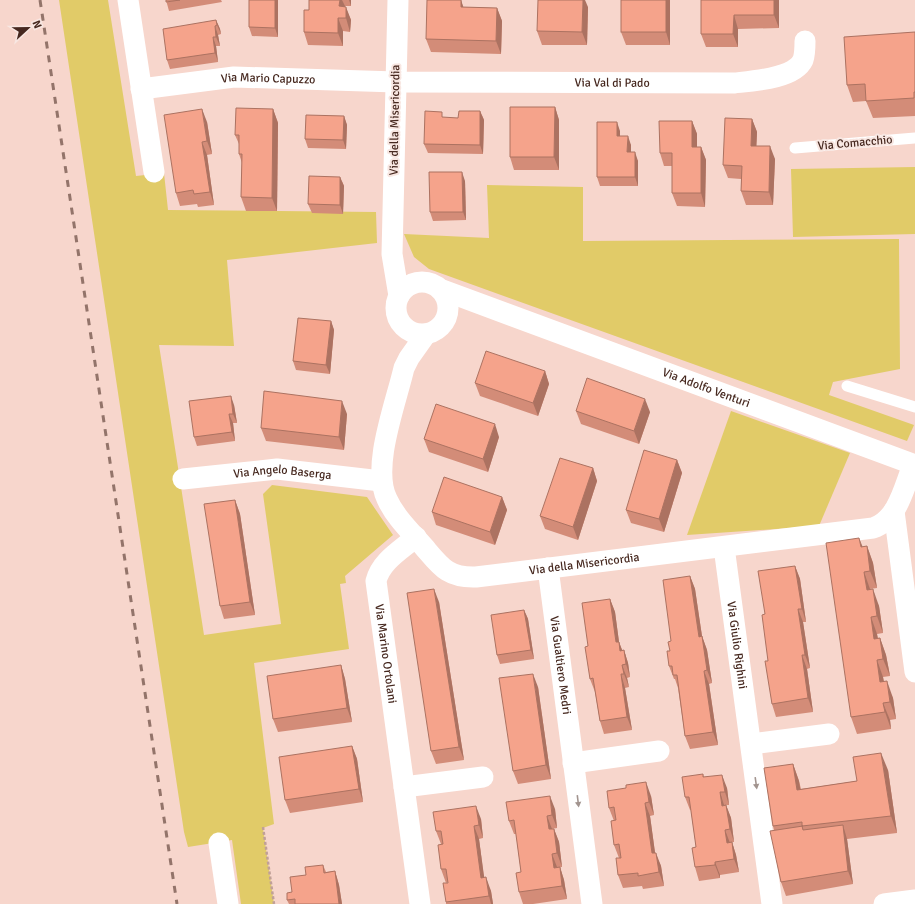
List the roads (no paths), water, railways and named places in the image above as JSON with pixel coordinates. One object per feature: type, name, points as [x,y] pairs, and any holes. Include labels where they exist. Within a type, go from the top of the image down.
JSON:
[{"type":"street","points":[[128,0],[154,172]]},
{"type":"street","name":"Via della Misericordia","points":[[398,0],[393,267],[399,296],[396,309],[400,320],[404,346],[404,368]]},
{"type":"street","name":"Via Val di Pado","points":[[396,82],[734,83],[756,81],[786,73],[798,66],[802,61],[806,41]]},
{"type":"street","name":"Via Mario Capuzzo","points":[[141,89],[234,77],[396,82]]},
{"type":"street","name":"Via della Misericordia","points":[[393,241],[404,266],[421,281],[429,282],[440,289]]},
{"type":"street","points":[[399,296],[406,287],[421,281]]},
{"type":"street","points":[[440,289],[447,298],[449,306],[445,322]]},
{"type":"street","name":"Via Adolfo Venturi","points":[[440,289],[914,465]]},
{"type":"street","name":"Via Adolfo Venturi","points":[[445,322],[476,312],[498,310]]},
{"type":"street","points":[[400,320],[408,330],[426,334]]},
{"type":"street","name":"Via della Misericordia","points":[[445,322],[439,328],[426,334],[409,358],[404,368],[382,456],[381,481],[386,498],[393,510],[441,566],[458,576],[476,577],[866,529],[882,524],[889,519],[914,465]]},
{"type":"street","name":"Via Angelo Baserga","points":[[183,479],[277,469],[381,481]]},
{"type":"street","points":[[894,510],[915,672]]},
{"type":"street","name":"Via Marino Ortolani","points":[[416,537],[389,559],[378,574],[376,581],[420,904]]},
{"type":"street","name":"Via Giulio Righini","points":[[724,547],[772,904]]},
{"type":"street","name":"Via Gualtiero Medri","points":[[548,568],[592,904]]},
{"type":"street","points":[[751,744],[829,734]]},
{"type":"street","points":[[573,763],[659,751]]},
{"type":"street","points":[[404,787],[482,777]]},
{"type":"street","points":[[219,843],[228,904]]},
{"type":"street","points":[[884,904],[915,900]]},
{"type":"lane","name":"Via Comacchio","points":[[795,148],[915,138]]},
{"type":"lane","points":[[847,386],[915,407]]},
{"type":"railway","points":[[40,0],[177,904]]}]
